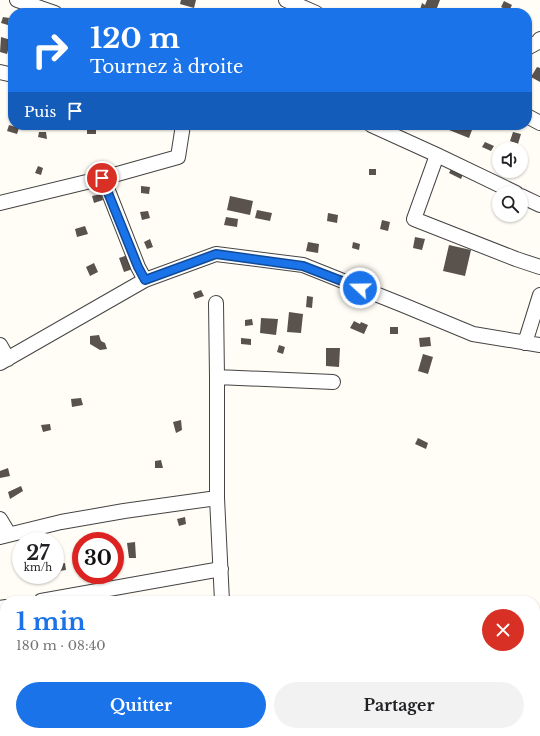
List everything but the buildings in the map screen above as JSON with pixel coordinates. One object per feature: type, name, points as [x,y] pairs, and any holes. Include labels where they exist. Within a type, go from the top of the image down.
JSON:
[{"type":"street","points":[[17,0],[40,8]]},
{"type":"street","points":[[286,0],[304,8]]},
{"type":"street","points":[[532,45],[540,39]]},
{"type":"street","points":[[0,203],[102,178],[178,156],[182,130]]},
{"type":"street","points":[[382,130],[501,186]]},
{"type":"street","points":[[437,155],[414,219],[540,267]]},
{"type":"street","points":[[102,178],[138,267],[145,280]]},
{"type":"street","points":[[528,199],[540,205]]},
{"type":"street","points":[[0,345],[4,361],[145,280],[216,254],[303,266],[473,334],[540,346]]},
{"type":"street","points":[[525,343],[540,294]]},
{"type":"street","points":[[216,303],[217,498],[222,596]]},
{"type":"street","points":[[217,377],[333,382]]},
{"type":"street","points":[[0,519],[4,536],[61,522],[124,511],[217,498]]},
{"type":"street","points":[[69,596],[220,569]]},
{"type":"route","points":[[102,178],[138,267],[145,280],[216,254],[303,266],[360,288]]}]
